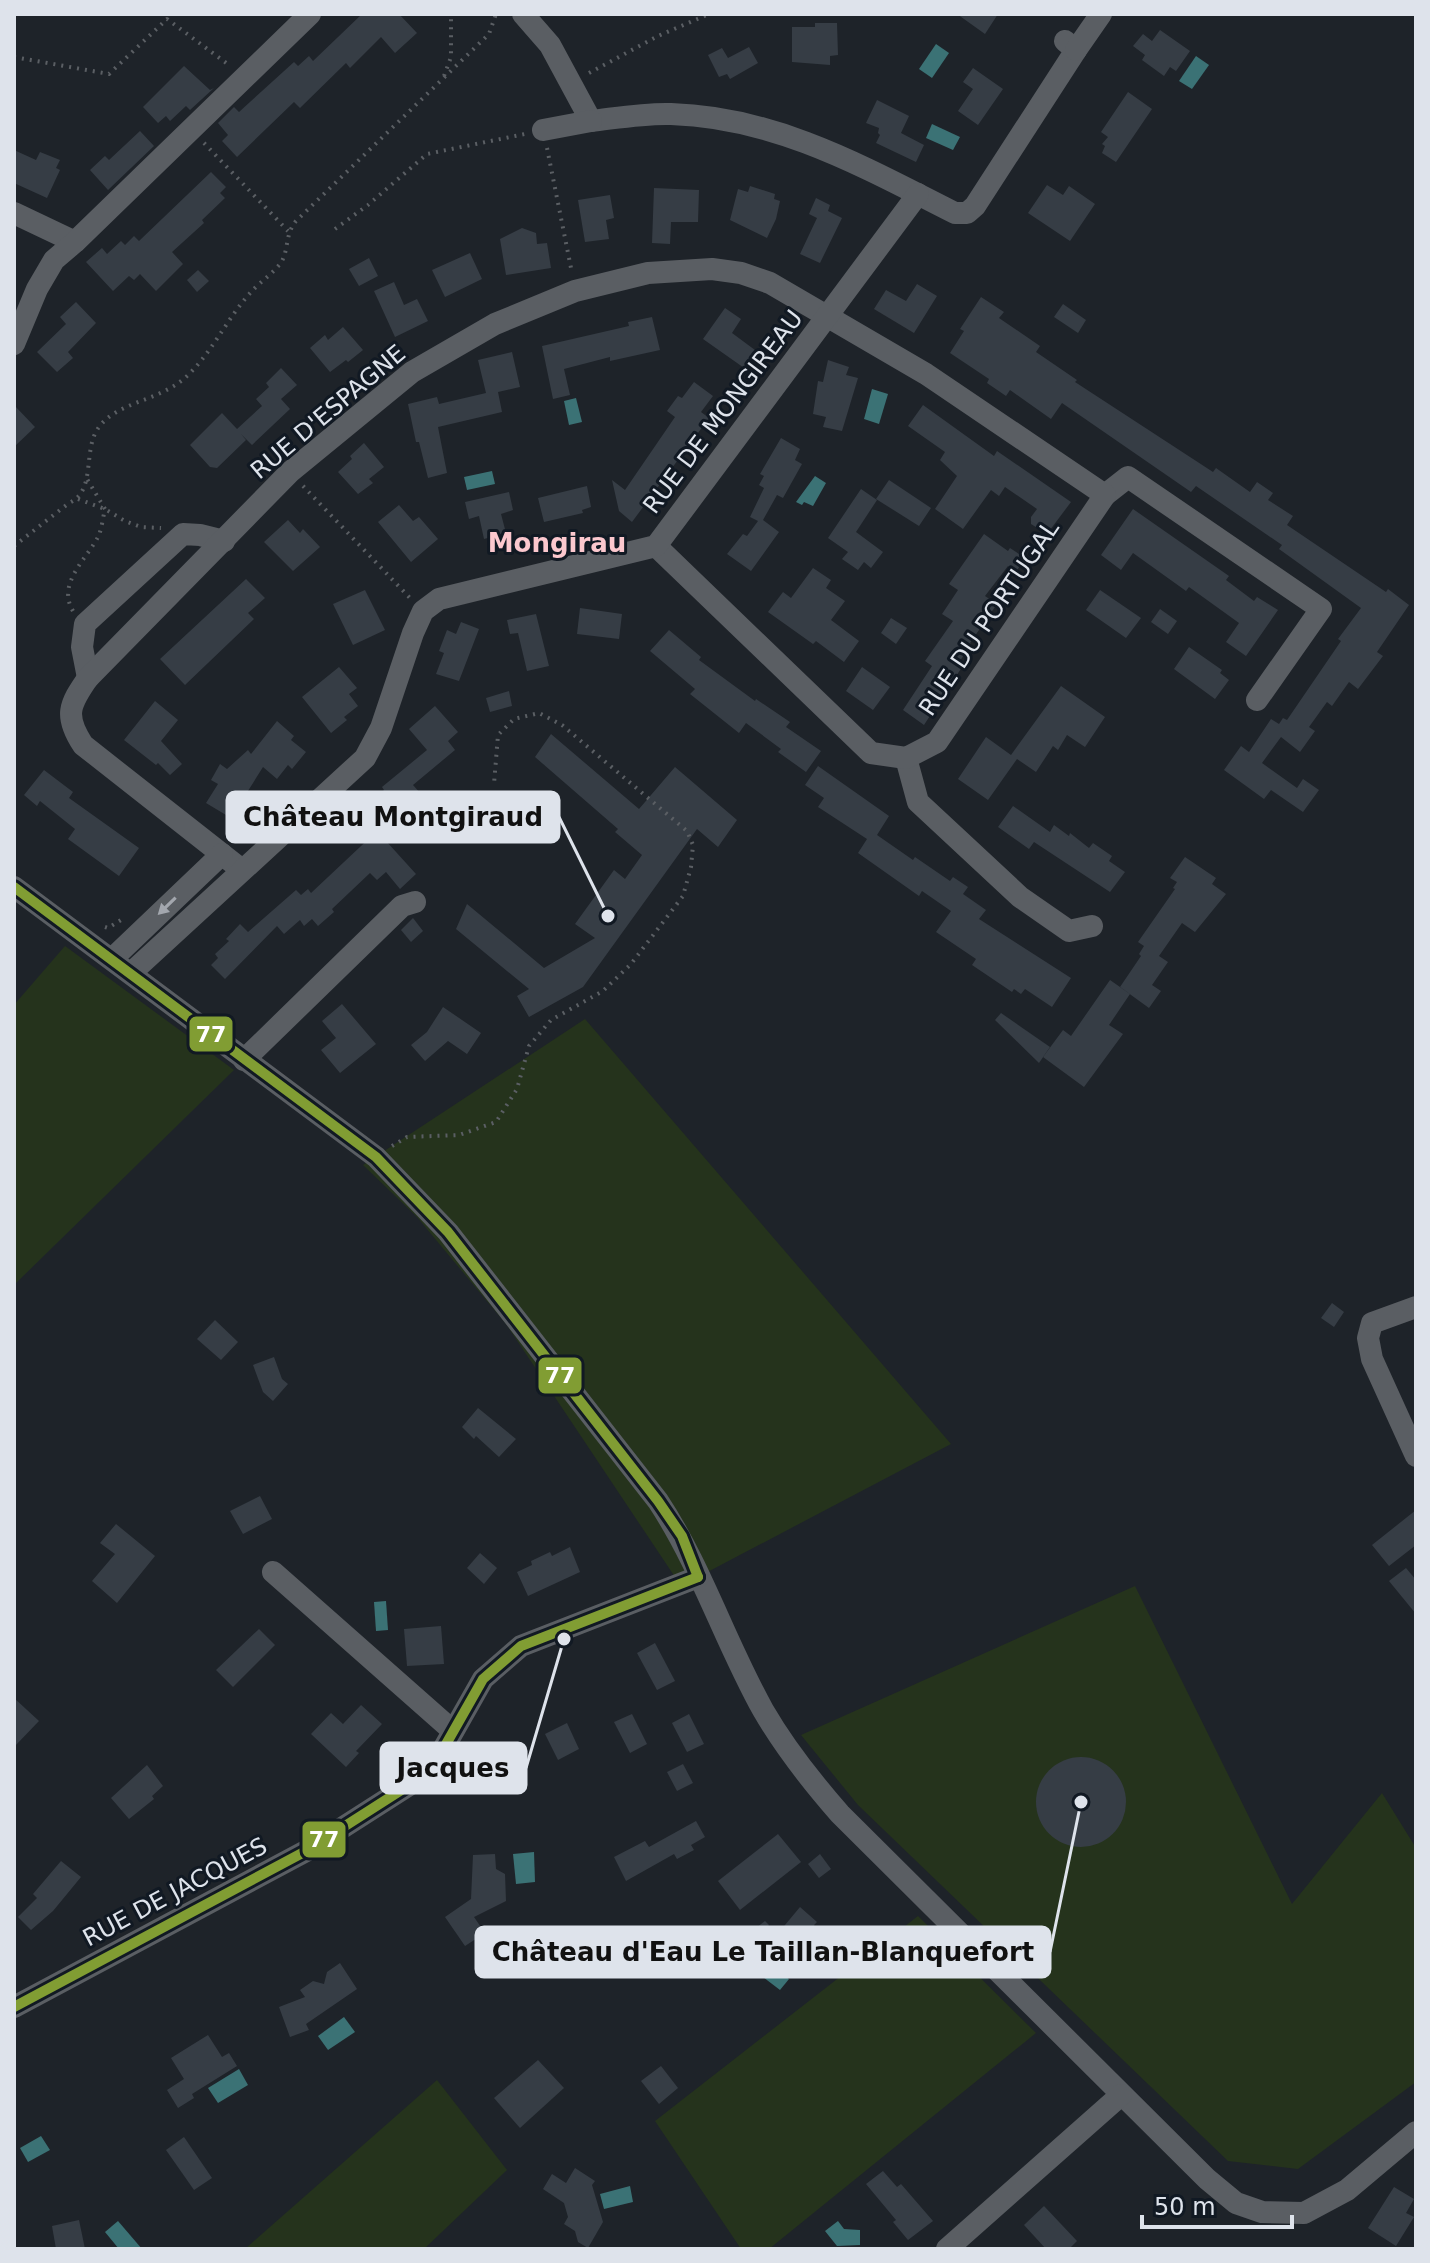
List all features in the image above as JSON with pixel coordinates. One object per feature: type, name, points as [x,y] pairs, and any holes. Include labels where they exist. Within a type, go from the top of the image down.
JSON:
[{"type":"street","points":[[14,344],[37,289],[54,260],[192,131],[310,14]]},
{"type":"street","points":[[523,14],[550,45],[591,121]]},
{"type":"street","points":[[543,130],[591,121],[670,113],[741,122],[810,143],[879,172],[955,213],[967,213],[975,206],[1070,45],[1101,14]]},
{"type":"street","name":"RUE DE MONGIREAU","points":[[423,611],[439,599],[656,546],[918,194]]},
{"type":"street","points":[[14,213],[75,242]]},
{"type":"street","name":"RUE D'ESPAGNE","points":[[242,870],[83,745],[71,728],[72,700],[88,678],[290,472],[412,372],[495,324],[575,291],[648,273],[712,269],[741,273],[770,283],[827,317]]},
{"type":"street","points":[[827,317],[926,374],[1105,495],[1128,477],[1321,609],[1257,700]]},
{"type":"street","name":"RUE DU PORTUGAL","points":[[906,758],[937,742],[1105,495]]},
{"type":"street","points":[[88,678],[82,647],[85,624],[183,534],[224,541]]},
{"type":"street","points":[[656,546],[871,753],[906,758],[918,802],[1020,897],[1069,931],[1092,926]]},
{"type":"street","points":[[131,973],[365,758],[381,728],[423,611]]},
{"type":"street","points":[[112,959],[222,854]]},
{"type":"street","points":[[14,887],[376,1157],[448,1232],[682,1536],[698,1577],[763,1710],[812,1782],[840,1814],[1207,2179],[1236,2203],[1262,2212],[1304,2213],[1347,2190],[1416,2132]]},
{"type":"street","points":[[244,1060],[402,906],[415,902]]},
{"type":"street","points":[[1416,1307],[1372,1323],[1368,1338],[1372,1359],[1416,1456]]},
{"type":"street","points":[[273,1572],[453,1731]]},
{"type":"street","name":"RUE DE JACQUES","points":[[14,2007],[306,1851],[417,1780],[437,1760],[483,1679],[521,1646],[698,1577]]},
{"type":"street","points":[[947,2249],[1121,2095]]},
{"type":"path","points":[[441,81],[451,57],[451,14]]},
{"type":"path","points":[[14,546],[78,499],[86,485],[91,438],[100,425],[119,410],[175,387],[190,373],[250,293],[282,261],[288,231],[489,34],[496,14]]},
{"type":"path","points":[[570,82],[658,36],[709,14]]},
{"type":"path","points":[[14,57],[109,74],[167,19],[246,78]]},
{"type":"path","points":[[335,229],[427,154],[543,130],[575,291]]},
{"type":"path","points":[[192,131],[288,231]]},
{"type":"path","points":[[290,472],[423,611]]},
{"type":"path","points":[[85,624],[70,607],[69,582],[98,536],[105,509],[86,477]]},
{"type":"path","points":[[78,499],[141,527],[158,527],[183,534]]},
{"type":"path","points":[[376,1157],[407,1137],[459,1135],[496,1122],[517,1089],[529,1046],[551,1020],[603,991],[631,964],[683,896],[693,845],[687,831],[562,725],[539,713],[514,719],[498,735],[494,784]]},
{"type":"path","points":[[98,924],[108,928],[124,918]]},
{"type":"green space","points":[[65,946],[234,1070],[14,1285],[14,1005]]},
{"type":"green space","points":[[585,1019],[951,1444],[681,1586],[506,1324],[417,1217],[363,1165]]},
{"type":"green space","points":[[1135,1586],[1292,1904],[1382,1793],[1416,1848],[1416,2082],[1298,2169],[1228,2161],[858,1805],[801,1735]]},
{"type":"green space","points":[[918,1916],[1036,2033],[769,2249],[741,2249],[655,2121]]},
{"type":"green space","points":[[437,2080],[507,2170],[424,2249],[245,2249]]},
{"type":"water","points":[[936,44],[949,53],[932,78],[919,69]]},
{"type":"water","points":[[1196,56],[1209,65],[1192,89],[1179,81]]},
{"type":"water","points":[[932,124],[960,137],[953,150],[926,138]]},
{"type":"water","points":[[872,389],[888,394],[879,424],[864,419]]},
{"type":"water","points":[[576,398],[582,422],[569,425],[564,401]]},
{"type":"water","points":[[492,471],[495,484],[467,490],[464,477]]},
{"type":"water","points":[[815,476],[826,483],[813,506],[796,502]]},
{"type":"water","points":[[386,1601],[388,1630],[376,1631],[374,1602]]},
{"type":"water","points":[[534,1852],[535,1882],[516,1884],[513,1854]]},
{"type":"water","points":[[760,1957],[789,1979],[780,1990],[751,1968]]},
{"type":"water","points":[[344,2017],[355,2032],[328,2050],[318,2036]]},
{"type":"water","points":[[239,2069],[248,2085],[218,2103],[208,2088]]},
{"type":"water","points":[[41,2136],[50,2150],[28,2162],[20,2148]]},
{"type":"water","points":[[630,2186],[633,2202],[604,2209],[600,2194]]},
{"type":"water","points":[[118,2221],[142,2249],[119,2249],[105,2232]]},
{"type":"water","points":[[838,2221],[844,2229],[860,2230],[860,2245],[837,2246],[825,2231]]},
{"type":"building","points":[[362,14],[399,14],[417,33],[395,53],[381,37],[350,68],[346,63],[300,108],[294,102],[237,157],[222,141],[228,135],[218,123],[234,107],[239,112],[294,62],[298,66],[309,56],[313,61]]},
{"type":"building","points":[[957,14],[998,14],[985,34]]},
{"type":"building","points":[[815,23],[837,23],[838,55],[830,56],[830,65],[792,62],[792,27],[815,27]]},
{"type":"building","points":[[1160,30],[1190,51],[1176,71],[1170,67],[1164,76],[1142,60],[1145,55],[1133,46],[1143,34],[1152,41]]},
{"type":"building","points":[[749,47],[758,63],[730,79],[727,74],[719,77],[708,55],[722,48],[728,58]]},
{"type":"building","points":[[184,66],[210,90],[214,88],[190,110],[186,106],[170,121],[166,116],[158,123],[143,107]]},
{"type":"building","points":[[973,68],[1003,89],[978,125],[958,111],[973,89],[963,82]]},
{"type":"building","points":[[1128,92],[1152,109],[1116,162],[1102,153],[1105,146],[1102,144],[1108,137],[1101,132]]},
{"type":"building","points":[[877,100],[909,116],[901,133],[924,145],[916,162],[876,143],[879,128],[866,123]]},
{"type":"building","points":[[140,131],[154,146],[108,190],[90,170],[105,156],[109,160]]},
{"type":"building","points":[[14,150],[36,160],[40,152],[60,160],[56,168],[60,170],[47,198],[14,183]]},
{"type":"building","points":[[211,172],[226,187],[220,193],[225,198],[202,220],[204,223],[172,252],[183,264],[156,291],[140,274],[134,280],[129,276],[113,291],[86,262],[102,248],[107,254],[121,241],[125,245],[134,236],[139,241]]},
{"type":"building","points":[[1047,185],[1063,195],[1069,186],[1095,204],[1070,241],[1028,213]]},
{"type":"building","points":[[750,186],[775,194],[774,199],[780,201],[767,238],[730,220],[738,189],[748,192]]},
{"type":"building","points":[[654,188],[699,190],[698,222],[671,222],[670,244],[652,243]]},
{"type":"building","points":[[610,195],[614,218],[606,220],[609,239],[585,242],[578,200]]},
{"type":"building","points":[[816,198],[830,205],[828,211],[842,218],[820,263],[800,254],[817,218],[809,214]]},
{"type":"building","points":[[522,228],[536,233],[537,244],[547,243],[551,268],[506,275],[500,239]]},
{"type":"building","points":[[470,253],[482,279],[445,297],[432,270]]},
{"type":"building","points":[[369,258],[378,276],[359,286],[349,269]]},
{"type":"building","points":[[198,270],[209,281],[197,292],[187,280]]},
{"type":"building","points":[[394,282],[404,305],[417,299],[428,321],[395,337],[374,291]]},
{"type":"building","points":[[917,284],[937,296],[914,333],[874,309],[886,290],[906,301]]},
{"type":"building","points":[[981,297],[1004,312],[999,318],[1040,346],[1036,352],[1077,380],[1075,382],[1213,472],[1216,468],[1250,492],[1257,482],[1273,493],[1268,500],[1293,516],[1287,525],[1409,605],[1377,652],[1383,656],[1358,689],[1349,682],[1332,706],[1327,702],[1309,727],[1315,731],[1300,752],[1281,737],[1262,763],[1297,788],[1303,779],[1319,790],[1303,812],[1271,790],[1264,799],[1224,770],[1241,746],[1249,752],[1271,719],[1279,724],[1283,718],[1287,720],[1361,608],[1279,549],[1282,545],[1196,486],[1191,492],[1062,403],[1051,419],[1010,390],[1006,396],[987,383],[989,379],[950,353],[964,331],[960,329]]},
{"type":"building","points":[[76,302],[96,323],[68,352],[73,358],[57,372],[37,352],[66,324],[60,317]]},
{"type":"building","points":[[1063,304],[1086,320],[1078,333],[1054,317]]},
{"type":"building","points":[[725,308],[741,319],[732,333],[759,353],[747,370],[703,339]]},
{"type":"building","points":[[652,317],[660,350],[610,361],[610,357],[564,369],[570,395],[553,399],[542,346],[629,326],[628,322]]},
{"type":"building","points":[[343,327],[363,350],[330,372],[310,348],[325,335],[328,340]]},
{"type":"building","points":[[512,352],[520,387],[498,392],[502,412],[438,427],[447,473],[428,478],[408,404],[437,397],[439,404],[486,393],[478,360]]},
{"type":"building","points":[[828,360],[849,367],[846,375],[858,378],[842,431],[823,427],[826,417],[813,414],[818,381],[823,382]]},
{"type":"building","points":[[281,368],[297,385],[281,399],[290,409],[252,445],[241,434],[246,440],[217,468],[210,467],[190,445],[222,413],[237,429],[262,406],[256,399],[269,387],[266,383]]},
{"type":"building","points":[[694,382],[713,396],[701,412],[709,418],[632,522],[619,511],[612,480],[625,490],[675,417],[667,411]]},
{"type":"building","points":[[14,405],[35,427],[14,447]]},
{"type":"building","points":[[923,405],[994,456],[997,451],[1071,502],[1047,534],[1031,524],[1031,517],[1037,509],[1005,487],[999,496],[991,490],[963,529],[935,509],[957,476],[940,460],[945,452],[908,426]]},
{"type":"building","points":[[781,438],[800,449],[795,460],[802,464],[783,498],[777,495],[763,520],[779,532],[751,571],[727,554],[758,521],[750,517],[764,488],[759,485],[764,476],[760,474]]},
{"type":"building","points":[[364,443],[384,467],[369,479],[373,483],[358,494],[338,472]]},
{"type":"building","points":[[889,480],[931,508],[919,526],[876,499]]},
{"type":"building","points":[[587,486],[591,507],[582,510],[583,513],[544,522],[538,498]]},
{"type":"building","points":[[861,489],[877,500],[856,532],[883,552],[871,568],[864,562],[858,570],[842,559],[848,552],[828,538]]},
{"type":"building","points":[[509,492],[513,510],[501,514],[506,533],[484,539],[479,516],[469,519],[465,502]]},
{"type":"building","points":[[399,505],[413,521],[419,517],[438,539],[411,562],[378,522]]},
{"type":"building","points":[[1133,509],[1229,576],[1226,580],[1254,601],[1257,597],[1278,610],[1246,656],[1226,642],[1239,623],[1189,587],[1186,591],[1133,553],[1121,570],[1101,555]]},
{"type":"building","points":[[288,520],[300,533],[303,529],[320,547],[293,571],[264,542]]},
{"type":"building","points":[[984,534],[1008,551],[1010,548],[1025,558],[1016,572],[1008,566],[985,596],[997,604],[970,643],[960,661],[964,664],[924,725],[903,710],[932,666],[925,661],[953,621],[942,614],[958,590],[949,584]]},
{"type":"building","points":[[813,568],[831,580],[826,588],[845,601],[831,620],[859,641],[844,662],[768,612],[783,592],[791,598]]},
{"type":"building","points":[[246,579],[265,598],[248,613],[254,619],[185,685],[160,659]]},
{"type":"building","points":[[365,590],[385,630],[353,645],[333,604]]},
{"type":"building","points":[[1100,590],[1141,618],[1126,638],[1086,610]]},
{"type":"building","points":[[580,608],[622,614],[619,639],[577,634]]},
{"type":"building","points":[[1160,609],[1177,621],[1168,634],[1151,622]]},
{"type":"building","points":[[536,614],[549,666],[527,671],[518,633],[510,634],[507,620]]},
{"type":"building","points":[[891,618],[907,628],[896,644],[881,633]]},
{"type":"building","points":[[461,622],[479,629],[459,681],[436,674],[444,653],[439,651],[447,630],[456,634]]},
{"type":"building","points":[[669,630],[701,657],[699,660],[790,722],[786,727],[821,751],[806,772],[746,723],[739,733],[690,694],[695,689],[650,651]]},
{"type":"building","points":[[1189,647],[1222,670],[1220,673],[1229,680],[1215,699],[1174,669]]},
{"type":"building","points":[[339,667],[357,688],[349,694],[358,706],[331,733],[302,697]]},
{"type":"building","points":[[862,667],[890,687],[873,710],[846,691]]},
{"type":"building","points":[[1061,686],[1105,717],[1085,747],[1067,735],[1058,750],[1053,746],[1036,772],[1017,759],[988,800],[958,779],[986,737],[1011,755]]},
{"type":"building","points":[[509,691],[512,706],[490,712],[486,698]]},
{"type":"building","points":[[155,701],[178,720],[161,741],[182,764],[170,775],[124,740]]},
{"type":"building","points":[[435,706],[458,732],[448,741],[455,750],[413,785],[420,793],[388,820],[376,806],[384,798],[380,794],[384,790],[382,787],[427,750],[409,729]]},
{"type":"building","points":[[277,721],[294,736],[291,740],[306,752],[292,769],[288,765],[277,779],[263,767],[231,818],[206,803],[218,784],[211,780],[220,764],[227,769],[248,750],[251,754]]},
{"type":"building","points":[[551,734],[639,809],[675,767],[737,820],[718,847],[697,829],[583,987],[529,1017],[517,996],[529,989],[456,929],[467,904],[544,968],[595,938],[575,924],[614,870],[625,879],[642,855],[615,832],[618,829],[535,757]]},
{"type":"building","points":[[818,766],[889,816],[877,835],[913,860],[915,857],[950,881],[953,877],[968,887],[963,894],[986,910],[979,919],[1071,978],[1052,1007],[1025,989],[1021,994],[1014,989],[1012,992],[972,965],[976,959],[936,932],[951,911],[922,891],[919,896],[858,853],[867,839],[818,807],[824,798],[805,785]]},
{"type":"building","points":[[44,770],[73,792],[69,798],[139,848],[119,876],[68,839],[75,829],[40,801],[37,806],[24,795]]},
{"type":"building","points":[[1013,806],[1050,832],[1054,825],[1089,848],[1093,843],[1112,856],[1109,861],[1125,872],[1110,892],[1034,842],[1029,849],[998,827]]},
{"type":"building","points":[[377,831],[416,874],[400,889],[386,872],[377,880],[370,873],[318,926],[312,919],[304,926],[300,920],[284,934],[277,926],[225,979],[211,965],[218,958],[215,954],[229,941],[226,939],[240,924],[248,932],[296,890],[301,895],[308,889],[311,893]]},
{"type":"building","points":[[1185,857],[1216,878],[1212,884],[1226,894],[1195,932],[1182,923],[1159,956],[1168,962],[1152,985],[1161,991],[1149,1008],[1120,987],[1141,956],[1139,954],[1144,946],[1138,942],[1175,889],[1177,882],[1170,878]]},
{"type":"building","points":[[413,918],[423,931],[411,942],[401,930]]},
{"type":"building","points":[[1110,980],[1130,994],[1109,1025],[1123,1034],[1084,1087],[1043,1057],[1063,1030],[1071,1036]]},
{"type":"building","points":[[342,1004],[376,1044],[340,1073],[321,1050],[336,1038],[322,1021]]},
{"type":"building","points":[[443,1007],[481,1033],[467,1054],[448,1041],[425,1061],[411,1045],[427,1032]]},
{"type":"building","points":[[1001,1013],[1050,1047],[1039,1063],[995,1020]]},
{"type":"building","points":[[1332,1303],[1344,1312],[1334,1327],[1321,1318]]},
{"type":"building","points":[[215,1320],[238,1342],[221,1360],[197,1339]]},
{"type":"building","points":[[274,1357],[282,1379],[288,1384],[273,1401],[263,1392],[253,1365]]},
{"type":"building","points":[[478,1408],[516,1439],[499,1457],[462,1427]]},
{"type":"building","points":[[260,1496],[272,1519],[243,1534],[230,1511]]},
{"type":"building","points":[[1416,1510],[1416,1545],[1389,1566],[1372,1545]]},
{"type":"building","points":[[116,1524],[155,1556],[117,1603],[92,1581],[115,1554],[100,1543]]},
{"type":"building","points":[[570,1547],[580,1572],[528,1596],[517,1572],[550,1552],[552,1556]]},
{"type":"building","points":[[480,1553],[497,1568],[484,1584],[467,1568]]},
{"type":"building","points":[[1406,1568],[1416,1580],[1416,1614],[1389,1581]]},
{"type":"building","points":[[441,1626],[444,1664],[407,1666],[404,1629]]},
{"type":"building","points":[[259,1629],[275,1645],[233,1687],[216,1670]]},
{"type":"building","points":[[655,1643],[675,1681],[657,1690],[637,1653]]},
{"type":"building","points":[[14,1698],[39,1721],[14,1747]]},
{"type":"building","points":[[361,1705],[382,1724],[356,1751],[359,1753],[346,1767],[311,1734],[331,1713],[343,1724]]},
{"type":"building","points":[[632,1714],[647,1744],[630,1753],[614,1722]]},
{"type":"building","points":[[689,1714],[704,1744],[687,1752],[672,1723]]},
{"type":"building","points":[[567,1723],[579,1749],[558,1760],[545,1734]]},
{"type":"building","points":[[1081,1757],[1098,1761],[1113,1770],[1122,1785],[1126,1802],[1122,1819],[1113,1834],[1098,1843],[1081,1847],[1064,1843],[1049,1834],[1040,1819],[1036,1802],[1040,1785],[1049,1770],[1064,1761]]},
{"type":"building","points":[[683,1764],[693,1783],[677,1791],[667,1772]]},
{"type":"building","points":[[147,1765],[163,1786],[152,1796],[154,1799],[129,1819],[111,1798]]},
{"type":"building","points":[[696,1821],[705,1837],[691,1845],[694,1850],[677,1859],[674,1854],[626,1881],[614,1857],[645,1841],[649,1847]]},
{"type":"building","points":[[778,1834],[801,1862],[740,1910],[718,1881]]},
{"type":"building","points":[[495,1854],[496,1869],[505,1874],[506,1901],[474,1917],[485,1933],[465,1946],[445,1917],[471,1899],[473,1855]]},
{"type":"building","points":[[820,1854],[831,1869],[819,1878],[808,1864]]},
{"type":"building","points":[[61,1861],[81,1877],[53,1911],[31,1930],[18,1917],[37,1898],[33,1894]]},
{"type":"building","points":[[800,1907],[817,1922],[814,1925],[820,1936],[815,1947],[829,1959],[812,1978],[770,1943]]},
{"type":"building","points":[[765,1921],[769,1925],[735,1968],[720,1956]]},
{"type":"building","points":[[340,1963],[357,1989],[306,2024],[309,2030],[290,2037],[279,2007],[305,1997],[300,1990],[313,1981],[324,1984],[327,1972]]},
{"type":"building","points":[[208,2035],[222,2057],[229,2053],[237,2066],[192,2094],[194,2098],[178,2108],[167,2090],[184,2079],[171,2058]]},
{"type":"building","points":[[538,2060],[564,2088],[520,2128],[494,2098]]},
{"type":"building","points":[[661,2066],[678,2088],[659,2104],[641,2081]]},
{"type":"building","points":[[184,2137],[212,2178],[194,2190],[166,2150]]},
{"type":"building","points":[[575,2168],[595,2181],[592,2185],[603,2222],[588,2248],[578,2242],[575,2231],[564,2224],[568,2217],[564,2203],[543,2189],[552,2174],[566,2183]]},
{"type":"building","points":[[883,2171],[897,2187],[901,2184],[933,2221],[908,2240],[866,2184]]},
{"type":"building","points":[[1394,2187],[1414,2199],[1406,2213],[1414,2217],[1396,2246],[1368,2228]]},
{"type":"building","points":[[1044,2206],[1077,2241],[1069,2249],[1046,2249],[1024,2225]]},
{"type":"building","points":[[79,2220],[85,2249],[56,2249],[52,2226]]},
{"type":"transit line","name":"77","points":[[14,887],[376,1157],[448,1232],[658,1501],[682,1536],[698,1577]]},
{"type":"transit line","name":"77","points":[[14,2007],[306,1851],[417,1780],[437,1760],[483,1679],[521,1646],[698,1577]]},
{"type":"place","name":"Château Montgiraud","points":[[608,916]]},
{"type":"place","name":"Jacques","points":[[564,1639]]},
{"type":"place","name":"Château d'Eau Le Taillan-Blanquefort","points":[[1081,1802]]},
{"type":"district","name":"Mongirau","points":[[557,543]]}]
